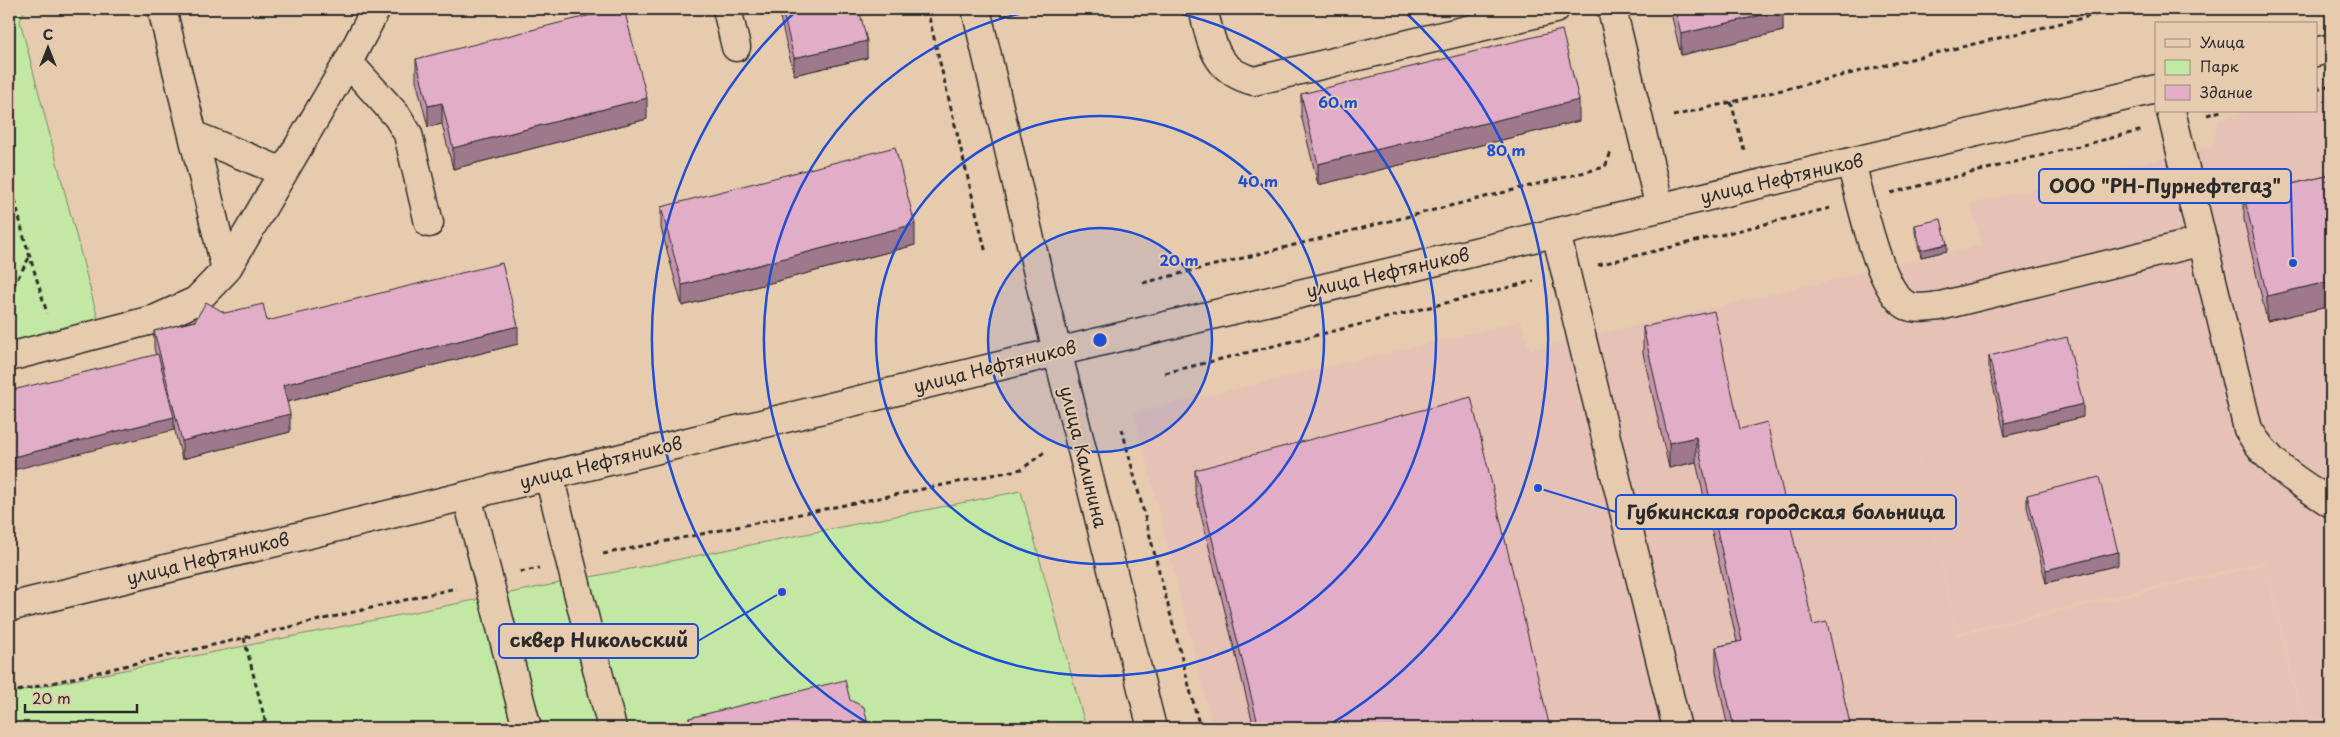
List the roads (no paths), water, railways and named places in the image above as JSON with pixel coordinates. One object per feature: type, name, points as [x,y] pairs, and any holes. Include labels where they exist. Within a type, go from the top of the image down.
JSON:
[{"type":"street","points":[[162,9],[226,270]]},
{"type":"street","points":[[9,357],[156,319],[196,302],[226,270],[348,62],[376,9]]},
{"type":"street","points":[[728,9],[736,48]]},
{"type":"street","name":"улица Калинина","points":[[976,9],[1057,352],[1152,728]]},
{"type":"street","points":[[1203,9],[1214,51],[1224,65],[1238,78],[1254,81],[1555,9]]},
{"type":"street","points":[[1612,9],[1660,208]]},
{"type":"street","points":[[2318,51],[2331,48]]},
{"type":"street","points":[[348,62],[397,116],[408,134],[429,224]]},
{"type":"street","name":"улица Нефтяников","points":[[9,608],[1057,352],[2155,89]]},
{"type":"street","points":[[2173,117],[2248,429],[2259,449],[2281,470],[2331,503]]},
{"type":"street","points":[[193,136],[283,172]]},
{"type":"street","points":[[1851,163],[1876,256],[1895,296],[1907,305],[1923,308],[1940,306],[2202,241]]},
{"type":"street","points":[[1556,234],[1677,728]]},
{"type":"street","points":[[550,476],[612,728]]},
{"type":"street","points":[[467,496],[527,728]]},
{"type":"place","name":"ООО \"РН-Пурнефтегаз\"","points":[[2293,263]]},
{"type":"place","name":"Губкинская городская больница","points":[[1538,488]]},
{"type":"place","name":"сквер Никольский","points":[[782,592]]}]
